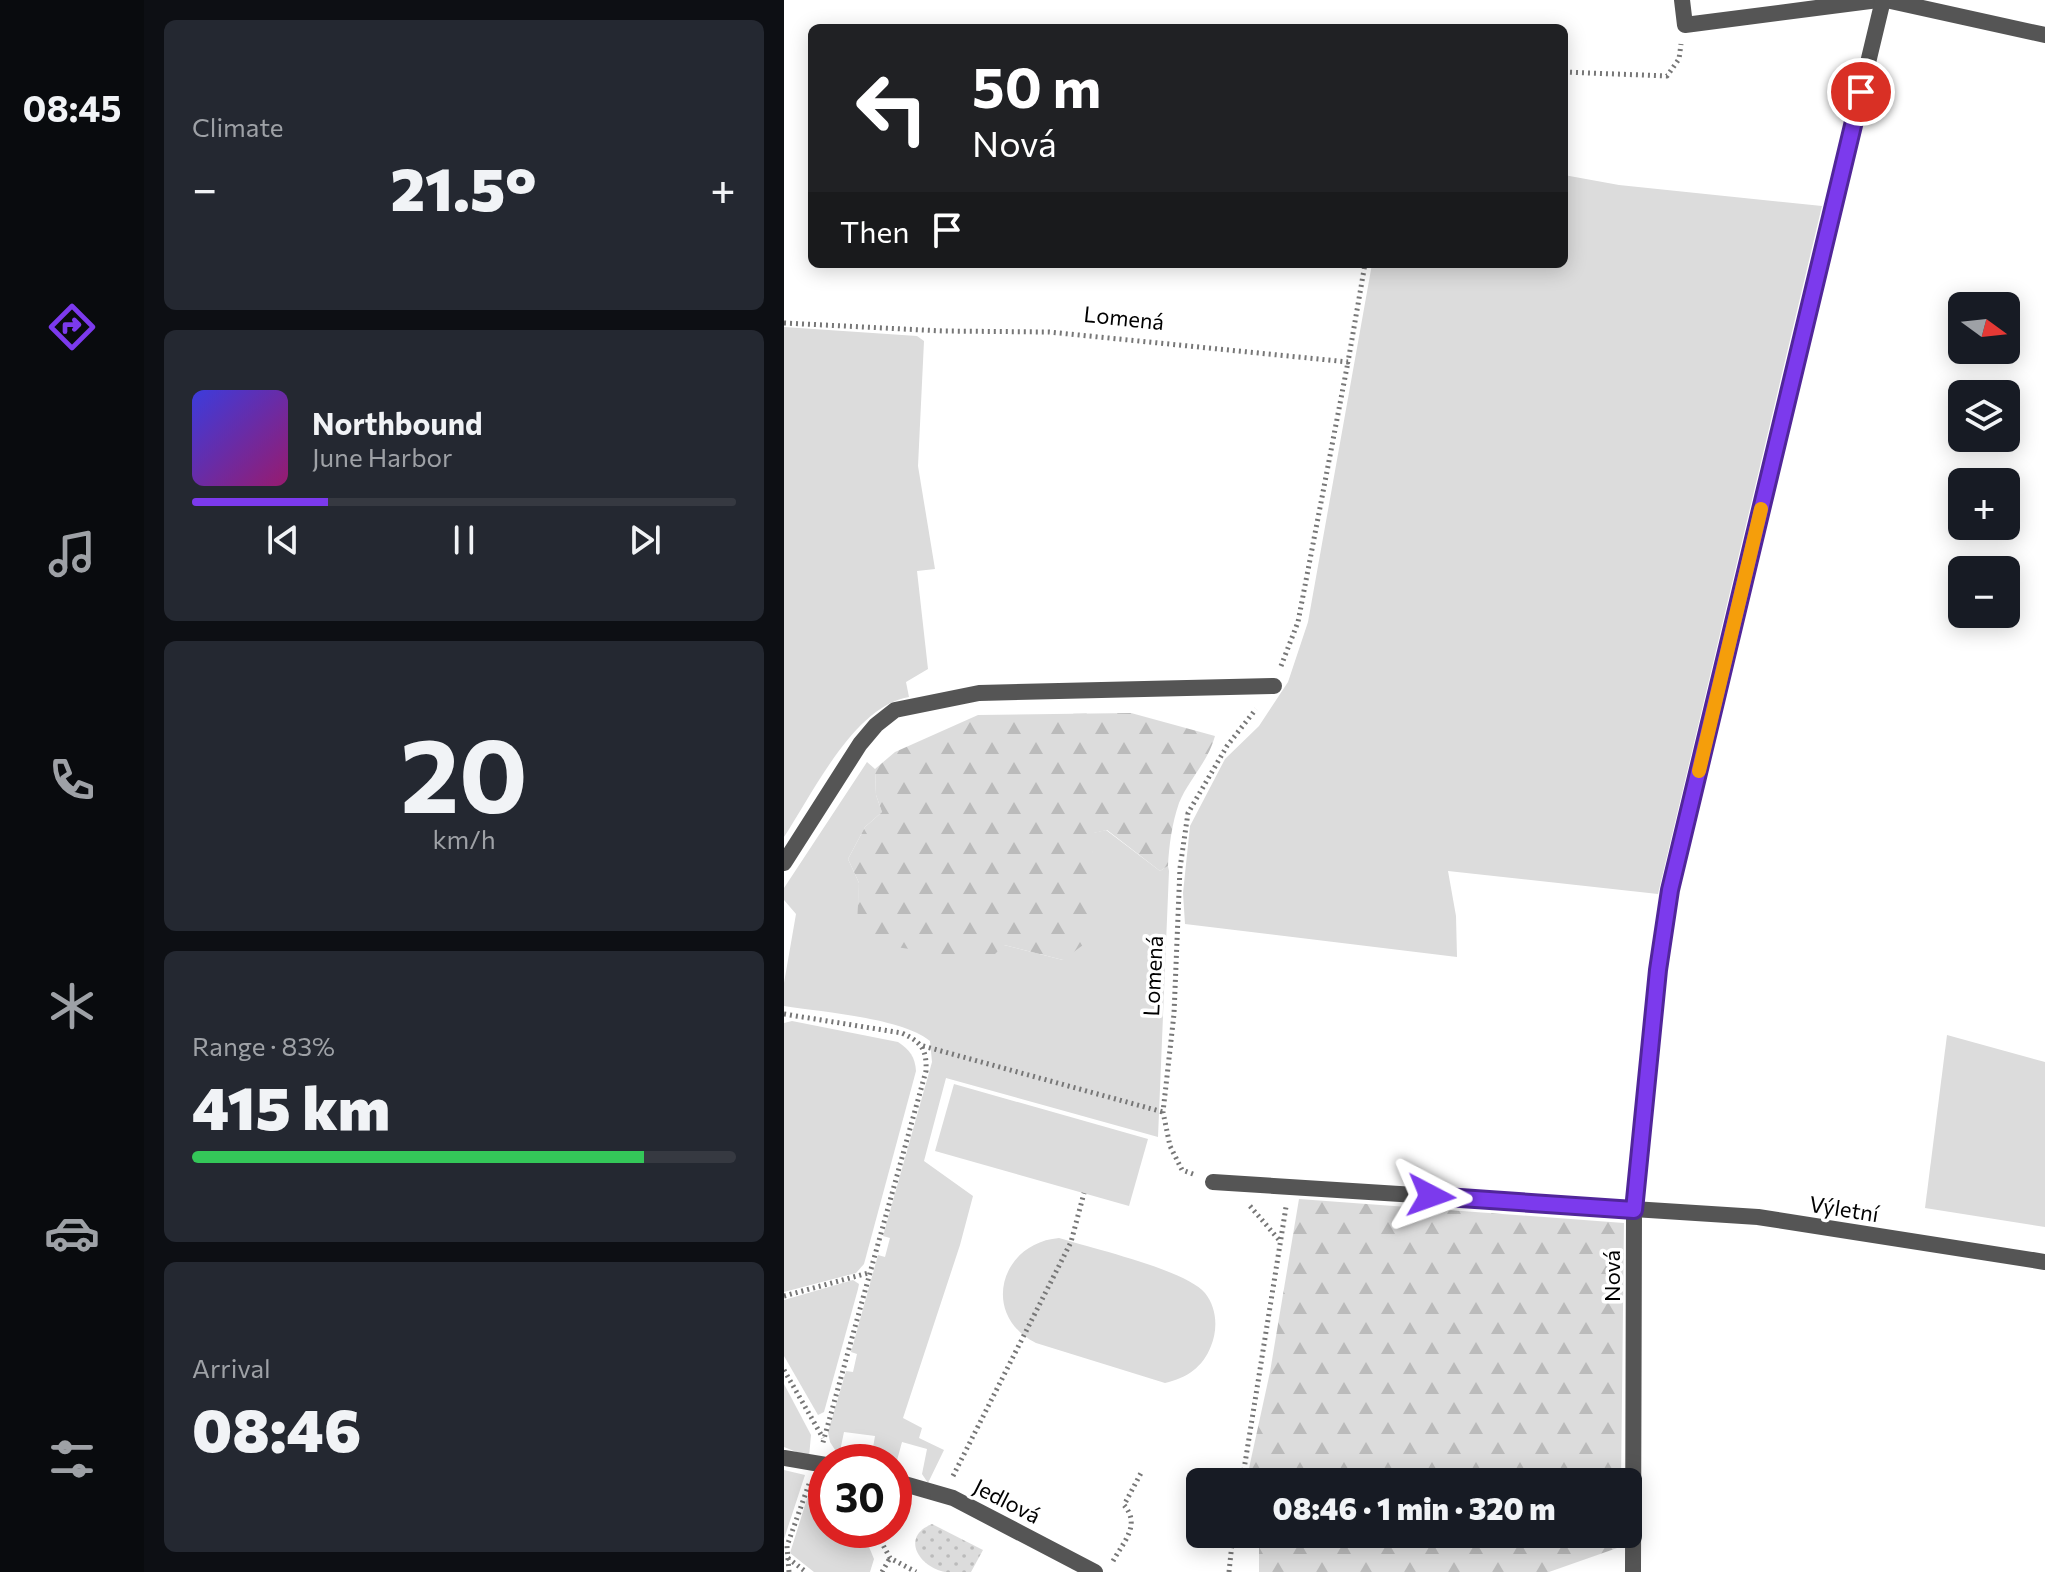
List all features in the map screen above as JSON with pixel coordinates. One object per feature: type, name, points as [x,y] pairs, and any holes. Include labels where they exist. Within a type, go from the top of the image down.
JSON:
[{"type":"street","points":[[1682,0],[1685,25],[1882,0],[2045,35]]},
{"type":"street","name":"Nová","points":[[1633,1572],[1634,1210],[1658,970],[1670,890],[1882,0]]},
{"type":"street","points":[[784,863],[860,744],[876,725],[895,710],[979,693],[1274,686]]},
{"type":"street","points":[[1213,1182],[1634,1210]]},
{"type":"street","name":"Výletní","points":[[1634,1210],[1758,1217],[2045,1262]]},
{"type":"street","points":[[784,1458],[808,1462]]},
{"type":"street","name":"Jedlová","points":[[912,1486],[943,1495],[1095,1572]]},
{"type":"path","points":[[1568,72],[1667,76],[1679,59],[1685,25]]},
{"type":"path","name":"Lomená","points":[[1213,1182],[1182,1170],[1170,1146],[1163,1112],[1174,1014],[1180,868],[1188,813],[1227,746],[1274,686],[1298,622],[1364,268]]},
{"type":"path","name":"Lomená","points":[[784,323],[943,331],[1049,332],[1348,362]]},
{"type":"path","points":[[784,1014],[902,1033],[923,1046],[1163,1112]]},
{"type":"path","points":[[823,1444],[926,1071],[927,1054],[923,1046]]},
{"type":"path","points":[[1232,1183],[1280,1241]]},
{"type":"path","points":[[1244,1468],[1289,1187]]},
{"type":"path","points":[[943,1495],[1071,1242],[1084,1193]]},
{"type":"path","points":[[784,1296],[869,1273]]},
{"type":"path","points":[[784,1370],[823,1438]]},
{"type":"path","points":[[1107,1572],[1133,1525],[1132,1514],[1124,1505],[1141,1473]]},
{"type":"path","points":[[789,1572],[785,1556],[787,1546],[808,1486]]},
{"type":"path","points":[[885,1548],[890,1558],[916,1572]]},
{"type":"path","points":[[1229,1572],[1232,1548]]},
{"type":"path","points":[[785,1556],[806,1572]]},
{"type":"path","points":[[882,1572],[890,1558]]},
{"type":"green space","points":[[1568,176],[1619,185],[1822,206],[1658,894],[1448,871],[1456,916],[1457,957],[1185,924],[1183,893],[1190,826],[1225,759],[1259,726],[1288,682],[1308,622],[1371,268],[1568,268]]},
{"type":"green space","points":[[784,327],[917,336],[924,341],[918,466],[935,569],[917,571],[928,669],[906,682],[909,697],[889,704],[870,716],[853,734],[784,837]]},
{"type":"green space","points":[[1131,713],[1215,736],[1179,803],[1171,834],[1168,866],[1160,871],[1107,830],[1094,833],[1090,902],[1083,945],[1063,960],[1004,945],[988,961],[870,943],[857,925],[859,883],[848,859],[865,827],[882,812],[876,795],[875,769],[895,752],[978,715]]},
{"type":"green space","points":[[867,762],[875,769],[876,795],[882,812],[865,827],[848,859],[859,883],[858,925],[1004,945],[1063,960],[1093,850],[1093,833],[1106,830],[1160,871],[1168,866],[1158,1137],[946,1078],[924,1161],[973,1196],[903,1418],[922,1428],[919,1438],[944,1450],[928,1483],[922,1474],[927,1449],[902,1442],[874,1444],[875,1436],[844,1432],[842,1444],[831,1444],[828,1432],[846,1371],[853,1372],[857,1354],[851,1352],[878,1255],[885,1257],[890,1238],[883,1236],[932,1062],[930,1041],[882,1021],[784,1006],[784,983],[796,914],[784,900],[784,888]]},
{"type":"green space","points":[[792,1021],[898,1042],[911,1054],[916,1071],[864,1264],[856,1273],[784,1292],[784,1023]]},
{"type":"green space","points":[[1947,1035],[2045,1062],[2045,1227],[1925,1208]]},
{"type":"green space","points":[[954,1084],[1148,1139],[1129,1206],[935,1151]]},
{"type":"green space","points":[[1299,1199],[1624,1223],[1621,1468],[1249,1468],[1270,1372]]},
{"type":"green space","points":[[1059,1238],[1159,1268],[1195,1284],[1205,1293],[1214,1312],[1215,1333],[1208,1353],[1199,1366],[1187,1375],[1165,1383],[1036,1343],[1018,1331],[1003,1299],[1004,1282],[1011,1266],[1023,1253],[1039,1243]]},
{"type":"green space","points":[[853,1280],[859,1284],[858,1289],[824,1412],[818,1415],[784,1356],[784,1300]]},
{"type":"green space","points":[[784,1384],[811,1435],[808,1457],[784,1447]]},
{"type":"green space","points":[[784,1470],[805,1475],[784,1539]]},
{"type":"green space","points":[[808,1496],[808,1548],[869,1548],[874,1559],[870,1572],[814,1572],[790,1553]]},
{"type":"green space","points":[[932,1524],[983,1550],[971,1572],[945,1572],[921,1558],[915,1544],[917,1536]]},
{"type":"green space","points":[[1259,1548],[1617,1548],[1549,1572],[1259,1572]]},
{"type":"slow traffic","points":[[1699,771],[1761,509]]},
{"type":"route","points":[[1431,1196],[1634,1210],[1658,970],[1670,890],[1861,92]]}]
